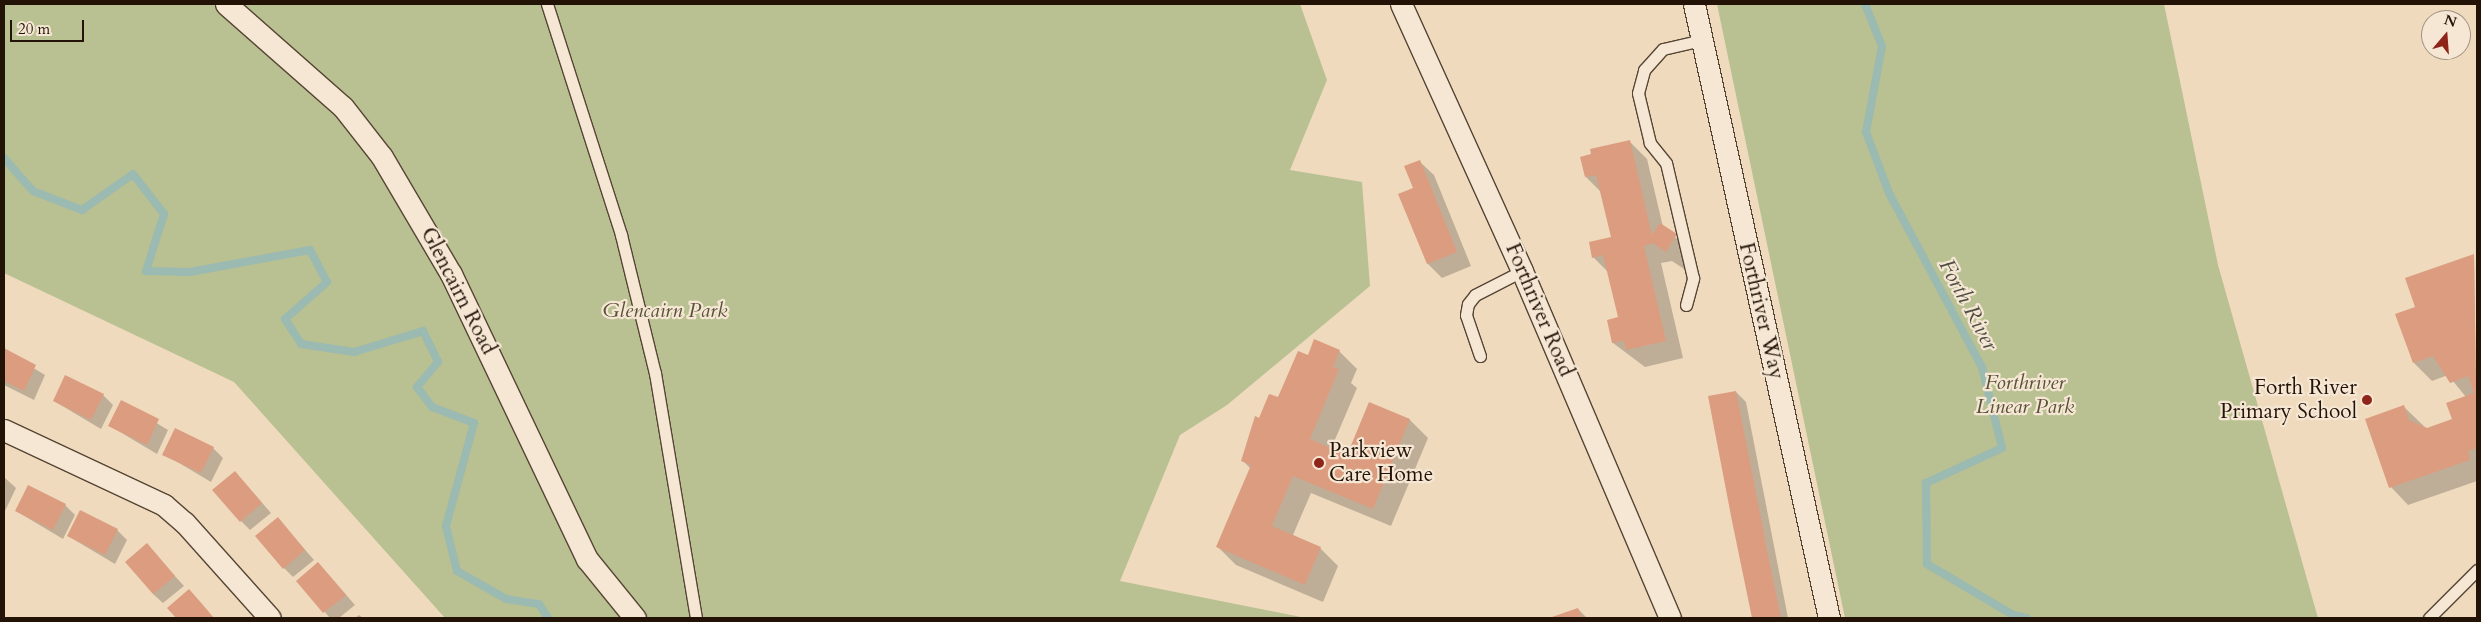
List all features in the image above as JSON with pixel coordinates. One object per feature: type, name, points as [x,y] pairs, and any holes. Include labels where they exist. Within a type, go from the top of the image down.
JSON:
[{"type":"street","name":"Glencairn Road","points":[[226,4],[343,107],[382,157],[452,274],[587,558],[635,618]]},
{"type":"street","name":"Forthriver Road","points":[[1401,4],[1522,270],[1670,618]]},
{"type":"street","name":"Forthriver Way","points":[[1694,4],[1829,618]]},
{"type":"street","points":[[4,430],[164,505],[186,522],[270,618]]},
{"type":"lane","points":[[547,4],[621,235],[655,373],[698,618]]},
{"type":"lane","points":[[1686,305],[1693,278],[1666,163],[1650,143],[1638,93],[1644,70],[1663,49],[1702,40]]},
{"type":"lane","points":[[1480,356],[1466,315],[1468,304],[1475,295],[1522,270]]},
{"type":"lane","points":[[2429,618],[2477,570]]},
{"type":"green space","name":"Glencairn Park","points":[[4,4],[1300,4],[1327,80],[1290,170],[1362,182],[1370,286],[1227,405],[1180,435],[1120,581],[1306,618],[445,618],[234,382],[4,273]]},
{"type":"green space","name":"Forthriver Linear Park","points":[[1717,4],[2164,4],[2218,265],[2318,618],[1845,618]]},
{"type":"building","points":[[1630,140],[1652,235],[1660,223],[1677,234],[1666,252],[1653,243],[1644,246],[1666,341],[1626,350],[1624,341],[1612,343],[1607,320],[1618,317],[1603,255],[1592,258],[1589,242],[1611,237],[1596,175],[1585,177],[1580,157],[1591,154],[1590,149]]},
{"type":"building","points":[[1420,160],[1457,252],[1427,264],[1398,194],[1413,188],[1404,166]]},
{"type":"building","points":[[2474,254],[2477,448],[2468,451],[2470,460],[2389,488],[2365,419],[2404,405],[2409,420],[2427,428],[2452,419],[2446,403],[2474,393],[2468,376],[2450,383],[2433,356],[2413,363],[2395,314],[2415,307],[2405,278]]},
{"type":"building","name":"Parkview Care Home","points":[[1314,339],[1340,350],[1333,367],[1339,369],[1310,439],[1347,455],[1369,402],[1410,419],[1373,509],[1293,476],[1272,526],[1321,547],[1305,585],[1216,547],[1251,465],[1241,461],[1255,416],[1259,418],[1269,394],[1278,397],[1298,351],[1308,355]]},
{"type":"building","points":[[4,348],[36,365],[24,391],[4,381]]},
{"type":"building","points":[[65,375],[104,394],[91,420],[53,401]]},
{"type":"building","points":[[1736,391],[1781,618],[1752,618],[1732,521],[1708,396]]},
{"type":"building","points":[[121,400],[159,419],[147,445],[108,426]]},
{"type":"building","points":[[175,428],[214,447],[201,473],[162,455]]},
{"type":"building","points":[[235,471],[262,503],[240,522],[212,490]]},
{"type":"building","points":[[28,485],[66,504],[53,530],[15,511]]},
{"type":"building","points":[[80,510],[118,529],[105,555],[67,536]]},
{"type":"building","points":[[278,517],[305,550],[283,569],[255,536]]},
{"type":"building","points":[[147,543],[175,576],[153,594],[125,562]]},
{"type":"building","points":[[318,562],[346,595],[323,613],[296,581]]},
{"type":"building","points":[[189,589],[214,618],[176,618],[167,608]]},
{"type":"building","points":[[1578,608],[1582,618],[1549,618]]},
{"type":"waterway","name":"Forth River","points":[[1865,4],[1882,46],[1866,132],[1889,193],[1982,367],[2002,448],[1926,483],[1927,564],[2013,615],[2027,618]]},
{"type":"waterway","points":[[4,158],[33,191],[82,210],[133,174],[164,214],[146,271],[190,272],[310,250],[327,282],[285,319],[301,344],[354,352],[423,331],[438,362],[417,387],[432,407],[474,423],[446,526],[457,571],[506,599],[539,604],[548,618]]},
{"type":"place","name":"Forth River Primary School","points":[[2367,400]]},
{"type":"place","name":"Parkview Care Home","points":[[1319,463]]}]
